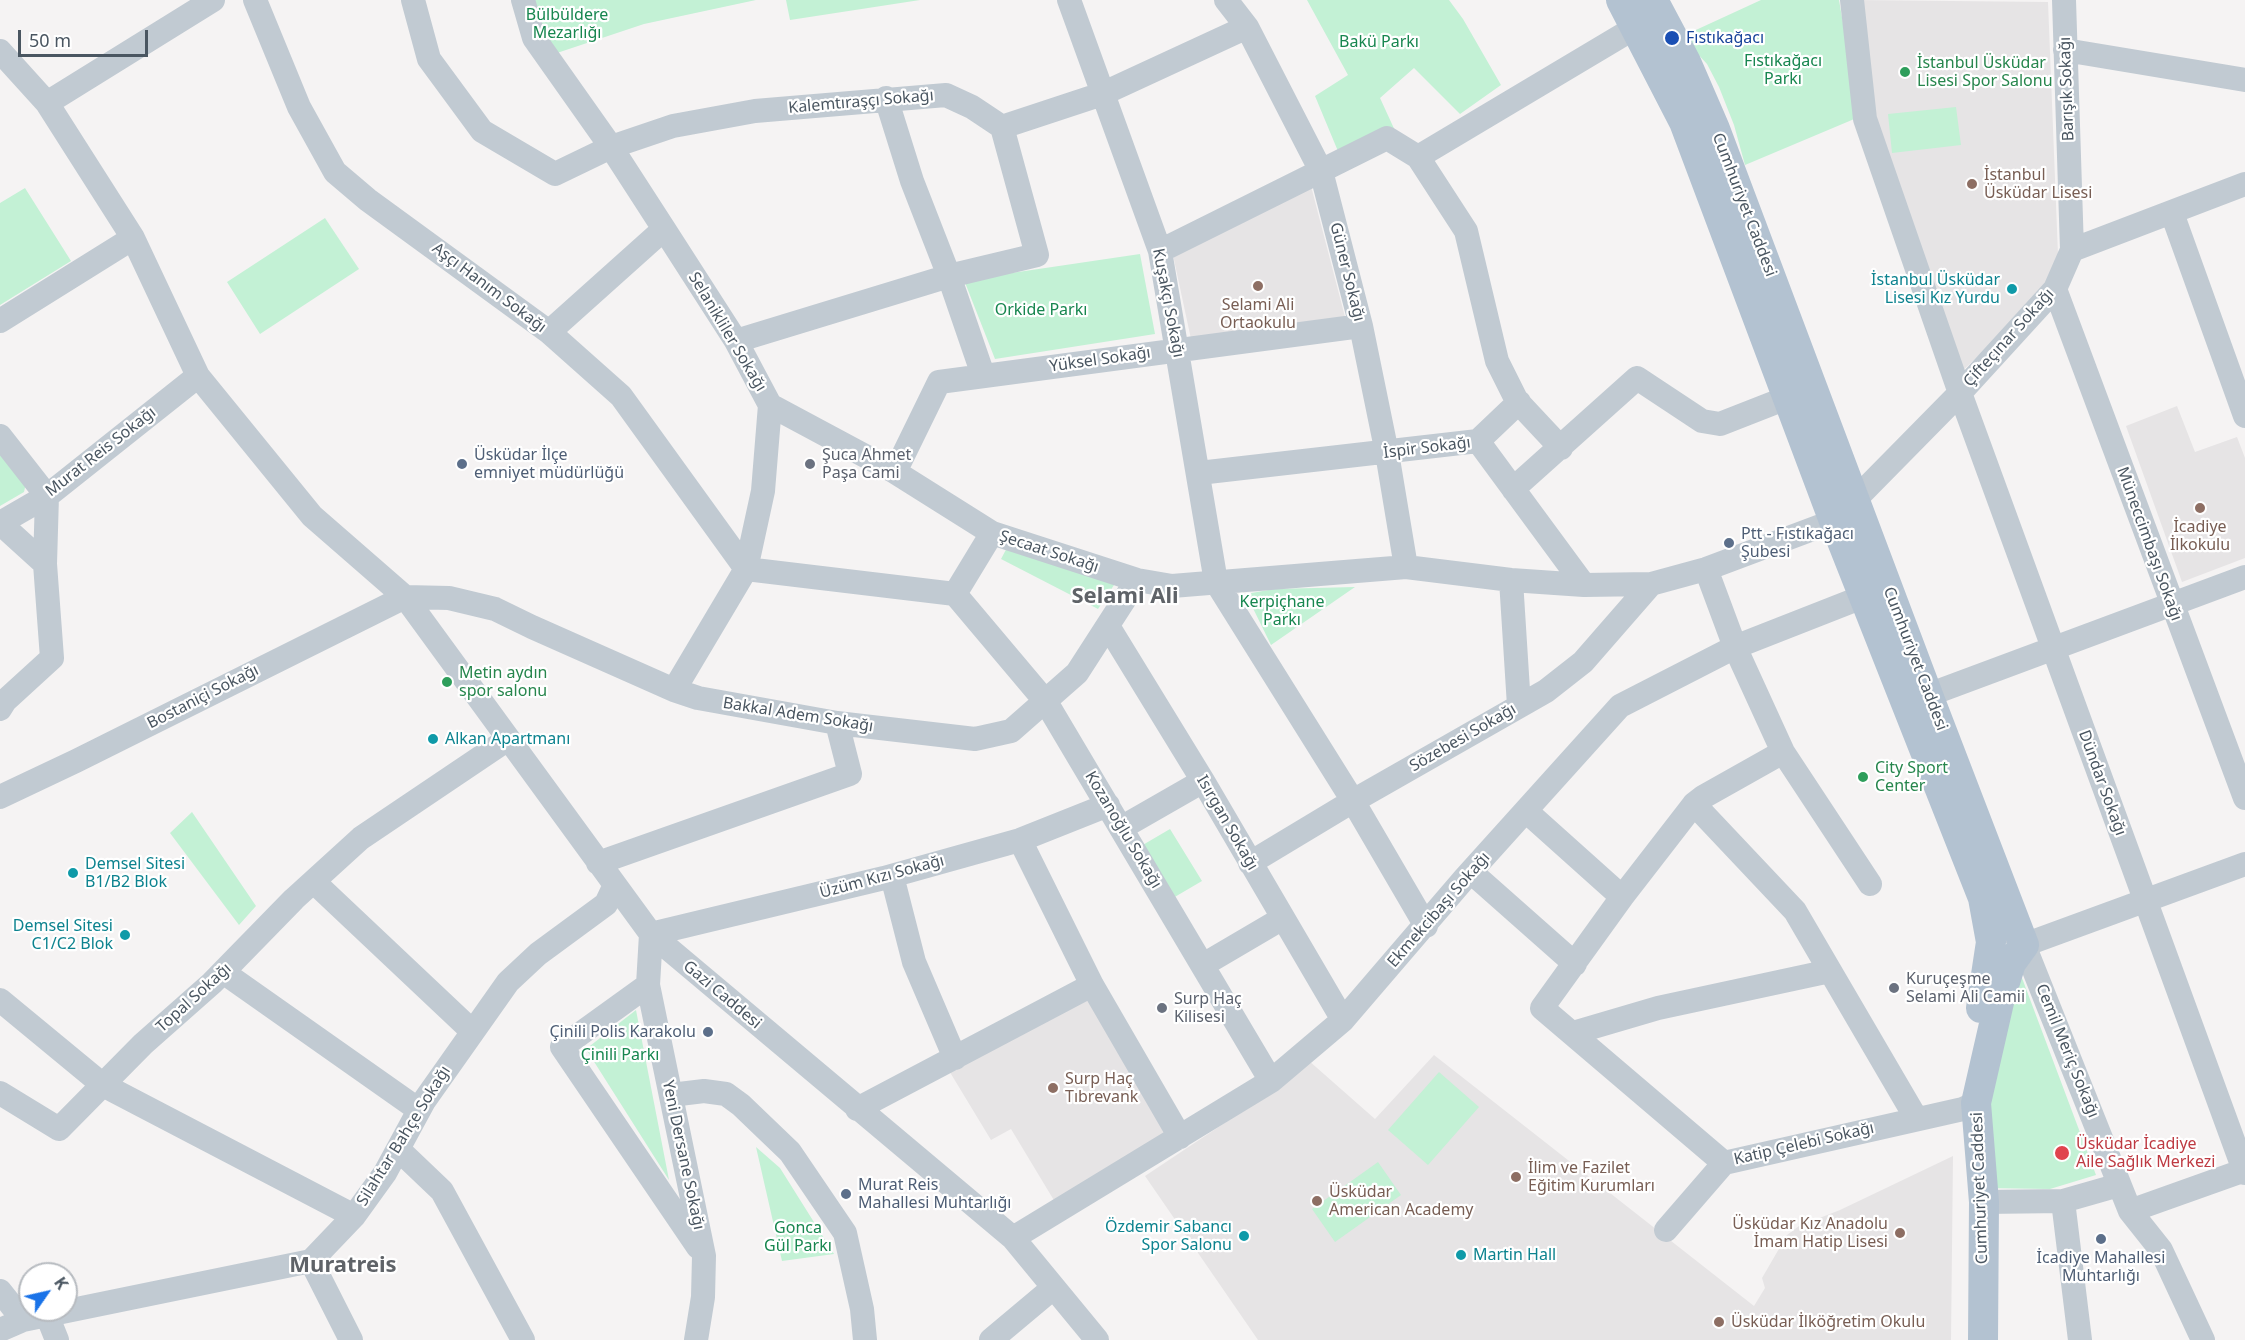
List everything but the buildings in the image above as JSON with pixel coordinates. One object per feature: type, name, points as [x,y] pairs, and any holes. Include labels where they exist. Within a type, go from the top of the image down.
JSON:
[{"type":"main road","name":"Cumhuriyet Caddesi","points":[[1621,0],[1684,122],[1834,521],[1983,898],[1991,942],[1969,1106],[1964,1340]]},
{"type":"main road","name":"Cumhuriyet Caddesi","points":[[1653,0],[1686,62],[1715,129],[1928,695],[2032,943],[2011,963],[1969,1106],[1983,1202],[1983,1340]]},
{"type":"street","points":[[47,103],[213,0]]},
{"type":"street","name":"Aşçı Hanım Sokağı","points":[[255,0],[299,107],[335,172],[368,200],[549,332],[621,396],[746,568]]},
{"type":"street","name":"Kalemtıraşçı Sokağı","points":[[413,0],[429,59],[482,131],[555,174],[611,147],[673,126],[755,111],[946,95],[972,107],[1002,127]]},
{"type":"street","name":"Selanikliler Sokağı","points":[[523,0],[534,38],[611,147],[664,229],[736,341],[770,405],[763,491],[746,568],[674,690]]},
{"type":"street","name":"Kuşakçı Sokağı","points":[[1069,0],[1160,251],[1216,582]]},
{"type":"street","name":"Güner Sokağı","points":[[1226,0],[1247,27],[1321,171],[1361,326],[1387,453],[1406,567]]},
{"type":"street","name":"Dündar Sokağı","points":[[1852,0],[1865,119],[1960,393],[2245,1171]]},
{"type":"street","name":"Barışık Sokağı","points":[[2064,0],[2072,250]]},
{"type":"street","points":[[736,341],[949,276],[1037,255],[1002,127],[1102,94],[1247,27]]},
{"type":"street","points":[[1418,157],[1636,27]]},
{"type":"street","points":[[2066,50],[2245,80]]},
{"type":"street","name":"Gazi Caddesi","points":[[0,51],[47,103],[133,238],[198,376],[312,516],[405,597],[651,934],[1012,1238],[1097,1340]]},
{"type":"street","points":[[886,99],[912,181],[949,276],[983,375]]},
{"type":"street","points":[[1160,251],[1387,138],[1418,157],[1466,231],[1497,361],[1519,402],[1561,448]]},
{"type":"street","points":[[2072,250],[2245,184]]},
{"type":"street","points":[[2172,213],[2245,416]]},
{"type":"street","points":[[549,332],[664,229]]},
{"type":"street","points":[[0,321],[133,238]]},
{"type":"street","name":"Çifteçınar Sokağı","points":[[1834,521],[1960,393],[2055,289],[2072,250]]},
{"type":"street","name":"Müneccimbaşı Sokağı","points":[[2055,289],[2245,798]]},
{"type":"street","name":"Yüksel Sokağı","points":[[895,472],[939,382],[1361,326]]},
{"type":"street","name":"Murat Reis Sokağı","points":[[0,524],[47,496],[198,376]]},
{"type":"street","points":[[1513,489],[1637,378],[1702,421],[1720,424],[1789,397]]},
{"type":"street","points":[[1478,441],[1519,402]]},
{"type":"street","name":"Şecaat Sokağı","points":[[770,405],[895,472],[992,533],[1137,580],[1172,586],[1406,567],[1511,580],[1584,585],[1651,584],[1706,569],[1834,521]]},
{"type":"street","points":[[0,436],[47,496],[45,564],[52,658],[5,701],[0,709]]},
{"type":"street","name":"İspir Sokağı","points":[[1199,473],[1478,441],[1584,585]]},
{"type":"street","points":[[0,524],[45,564]]},
{"type":"street","points":[[746,568],[955,594],[992,533]]},
{"type":"street","points":[[1706,569],[1735,647],[1783,752],[1870,884]]},
{"type":"street","points":[[1928,695],[2245,577]]},
{"type":"street","name":"Bakkal Adem Sokağı","points":[[405,597],[449,598],[495,609],[674,690],[698,698],[837,723],[975,740],[1011,731],[1077,673],[1137,580]]},
{"type":"street","points":[[1511,580],[1519,706]]},
{"type":"street","points":[[1216,582],[1353,801],[1426,926]]},
{"type":"street","name":"Sözebesi Sokağı","points":[[1250,863],[1545,691],[1583,662],[1651,584]]},
{"type":"street","name":"Kozanoğlu Sokağı","points":[[955,594],[1046,702],[1271,1081]]},
{"type":"street","name":"Ekmekcibaşı Sokağı","points":[[1012,1238],[1271,1081],[1343,1020],[1471,872],[1620,706],[1735,647],[1865,596]]},
{"type":"street","name":"Bostaniçi Sokağı","points":[[0,797],[405,597]]},
{"type":"street","name":"Isırgan Sokağı","points":[[1108,626],[1203,781],[1343,1020]]},
{"type":"street","points":[[598,863],[850,774],[837,723]]},
{"type":"street","name":"Topal Sokağı","points":[[0,1093],[58,1129],[143,1044],[223,972],[361,838],[508,739]]},
{"type":"street","points":[[1471,872],[1575,964],[1622,897],[1694,804],[1783,752]]},
{"type":"street","points":[[1121,828],[1203,781]]},
{"type":"street","points":[[1694,804],[1795,911],[1916,1119]]},
{"type":"street","name":"Üzüm Kızı Sokağı","points":[[651,934],[892,876],[1020,840],[1108,805]]},
{"type":"street","points":[[1526,811],[1622,897]]},
{"type":"street","points":[[1020,840],[1092,985],[1180,1137]]},
{"type":"street","points":[[2032,943],[2245,864]]},
{"type":"street","points":[[892,876],[914,962],[955,1058]]},
{"type":"street","points":[[314,882],[472,1031]]},
{"type":"street","name":"Silahtar Bahçe Sokağı","points":[[311,1261],[354,1216],[399,1150],[419,1110],[508,982],[538,954],[606,904],[615,885]]},
{"type":"street","name":"Cemil Meriç Sokağı","points":[[1983,898],[2032,943],[2130,1211],[2161,1251],[2203,1340]]},
{"type":"street","points":[[1203,966],[1283,918]]},
{"type":"street","name":"Yeni Dersane Sokağı","points":[[651,934],[648,984],[704,1257],[703,1297],[696,1340]]},
{"type":"street","name":"Katip Çelebi Sokağı","points":[[1575,964],[1542,1008],[1724,1163],[1969,1106]]},
{"type":"street","points":[[1573,1033],[1658,1008],[1830,971]]},
{"type":"street","points":[[223,972],[419,1110]]},
{"type":"street","points":[[648,984],[562,1047],[704,1257]]},
{"type":"street","points":[[857,1109],[1092,985]]},
{"type":"street","points":[[0,1000],[103,1085],[354,1216]]},
{"type":"street","points":[[670,1095],[704,1091],[726,1094],[741,1105],[790,1152],[845,1233],[862,1309],[865,1340]]},
{"type":"street","points":[[399,1150],[442,1191],[523,1340]]},
{"type":"street","points":[[1666,1230],[1724,1163]]},
{"type":"street","points":[[2130,1211],[2245,1171]]},
{"type":"street","points":[[1983,1202],[2063,1201],[2119,1185]]},
{"type":"street","points":[[2063,1201],[2080,1340]]},
{"type":"street","points":[[78,1309],[311,1261],[351,1340]]},
{"type":"street","points":[[991,1340],[1053,1288]]},
{"type":"street","points":[[0,1292],[18,1314]]},
{"type":"street","points":[[0,1330],[18,1322]]},
{"type":"street","points":[[50,1322],[57,1340]]},
{"type":"shaded area","name":"İstanbul Üsküdar Lisesi","points":[[1855,0],[2048,2],[2059,280],[1959,374],[1871,122]]},
{"type":"shaded area","name":"Selami Ali Ortaokulu","points":[[1311,186],[1345,317],[1191,339],[1173,255]]},
{"type":"shaded area","name":"İcadiye İlkokulu","points":[[2177,406],[2195,452],[2237,437],[2245,458],[2245,558],[2182,582],[2126,426]]},
{"type":"shaded area","name":"Surp Haç Tıbrevank","points":[[1091,992],[1172,1133],[1055,1202],[1011,1129],[991,1140],[948,1069]]},
{"type":"shaded area","points":[[1434,1055],[1754,1306],[1765,1288],[1762,1278],[1787,1235],[1799,1226],[1840,1210],[1953,1156],[1951,1340],[1258,1340],[1145,1176],[1247,1108],[1308,1060],[1375,1119]]},
{"type":"green space","name":"Bülbüldere Mezarlığı","points":[[533,0],[756,0],[644,24],[557,53],[543,33]]},
{"type":"green space","points":[[786,0],[920,0],[790,20]]},
{"type":"green space","name":"Bakü Parkı","points":[[1307,0],[1449,0],[1463,19],[1501,85],[1460,114],[1414,68],[1380,98],[1397,135],[1340,156],[1315,96],[1348,75]]},
{"type":"green space","name":"Fıstıkağacı Parkı","points":[[1761,0],[1839,0],[1859,117],[1745,165],[1734,125],[1719,87],[1707,64],[1685,35]]},
{"type":"green space","points":[[1956,107],[1961,145],[1892,153],[1888,114]]},
{"type":"green space","points":[[25,188],[71,261],[0,305],[0,203]]},
{"type":"green space","points":[[325,218],[359,269],[260,334],[227,282]]},
{"type":"green space","name":"Orkide Parkı","points":[[1140,254],[1155,334],[995,359],[964,280]]},
{"type":"green space","points":[[0,452],[26,483],[24,492],[0,506]]},
{"type":"green space","points":[[1009,544],[1118,579],[1098,609],[1001,559]]},
{"type":"green space","name":"Kerpiçhane Parkı","points":[[1355,587],[1271,645],[1246,594],[1274,589]]},
{"type":"green space","points":[[192,812],[256,906],[239,925],[170,833]]},
{"type":"green space","points":[[1170,829],[1202,881],[1173,898],[1141,846]]},
{"type":"green space","points":[[2022,978],[2096,1175],[2050,1189],[1985,1188],[1982,1113],[2014,980]]},
{"type":"green space","name":"Çinili Parkı","points":[[636,1010],[669,1180],[586,1049]]},
{"type":"green space","points":[[1439,1072],[1479,1107],[1428,1165],[1388,1130]]},
{"type":"green space","name":"Gonca Gül Parkı","points":[[756,1147],[780,1168],[834,1254],[782,1261]]},
{"type":"green space","points":[[1378,1162],[1401,1195],[1335,1242],[1312,1209]]},
{"type":"place","name":"Fıstıkağacı","points":[[1672,38]]},
{"type":"place","name":"İstanbul Üsküdar Lisesi Spor Salonu","points":[[1905,72]]},
{"type":"place","name":"İstanbul Üsküdar Lisesi","points":[[1972,184]]},
{"type":"place","name":"Selami Ali Ortaokulu","points":[[1258,286]]},
{"type":"place","name":"İstanbul Üsküdar Lisesi Kız Yurdu","points":[[2012,289]]},
{"type":"place","name":"Üsküdar İlçe emniyet müdürlüğü","points":[[462,464]]},
{"type":"place","name":"Şuca Ahmet Paşa Cami","points":[[810,464]]},
{"type":"place","name":"İcadiye İlkokulu","points":[[2200,508]]},
{"type":"place","name":"Ptt - Fıstıkağacı Şubesi","points":[[1729,543]]},
{"type":"place","name":"Metin aydın spor salonu","points":[[447,682]]},
{"type":"place","name":"Alkan Apartmanı","points":[[433,739]]},
{"type":"place","name":"City Sport Center","points":[[1863,777]]},
{"type":"place","name":"Demsel Sitesi B1/B2 Blok","points":[[73,873]]},
{"type":"place","name":"Demsel Sitesi C1/C2 Blok","points":[[125,935]]},
{"type":"place","name":"Kuruçeşme Selami Ali Camii","points":[[1894,988]]},
{"type":"place","name":"Surp Haç Kilisesi","points":[[1162,1008]]},
{"type":"place","name":"Çinili Polis Karakolu","points":[[708,1032]]},
{"type":"place","name":"Surp Haç Tıbrevank","points":[[1053,1088]]},
{"type":"place","name":"Üsküdar İcadiye Aile Sağlık Merkezi","points":[[2062,1153]]},
{"type":"place","name":"İlim ve Fazilet Eğitim Kurumları","points":[[1516,1177]]},
{"type":"place","name":"Murat Reis Mahallesi Muhtarlığı","points":[[846,1194]]},
{"type":"place","name":"Üsküdar American Academy","points":[[1317,1201]]},
{"type":"place","name":"Üsküdar Kız Anadolu İmam Hatip Lisesi","points":[[1900,1233]]},
{"type":"place","name":"Özdemir Sabancı Spor Salonu","points":[[1244,1236]]},
{"type":"place","name":"İcadiye Mahallesi Muhtarlığı","points":[[2101,1239]]},
{"type":"place","name":"Martin Hall","points":[[1461,1255]]},
{"type":"place","name":"Üsküdar İlköğretim Okulu","points":[[1719,1322]]},
{"type":"district","name":"Selami Ali","points":[[1125,597]]},
{"type":"district","name":"Muratreis","points":[[343,1266]]}]
